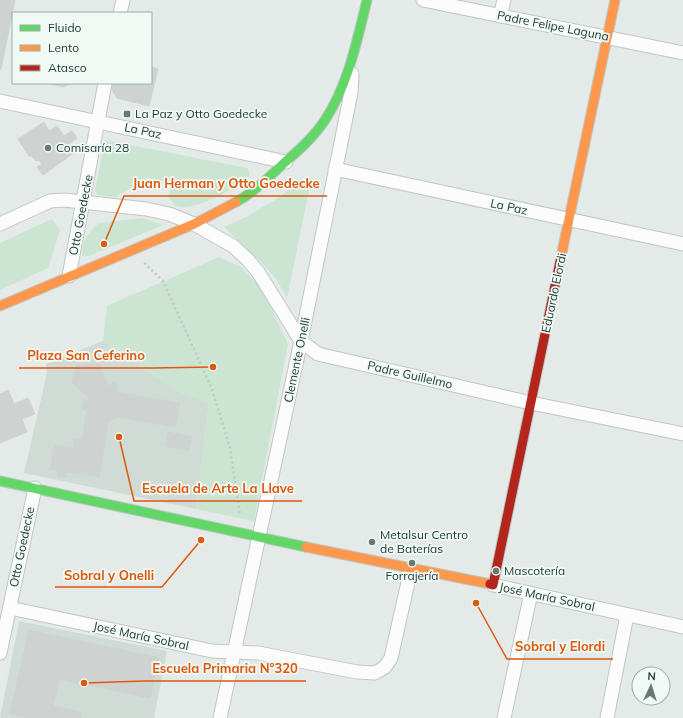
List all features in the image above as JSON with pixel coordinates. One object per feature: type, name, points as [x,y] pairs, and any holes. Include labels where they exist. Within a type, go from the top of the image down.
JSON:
[{"type":"main road","name":"Clemente Onelli","points":[[354,54],[367,0]]},
{"type":"main road","name":"Eduardo Elordi","points":[[493,585],[615,0]]},
{"type":"main road","points":[[0,306],[194,224],[238,201],[262,184],[308,141],[325,120],[339,93],[354,54]]},
{"type":"main road","name":"José María Sobral","points":[[0,481],[259,537],[493,585]]},
{"type":"street","points":[[120,12],[123,0]]},
{"type":"street","name":"Padre Felipe Laguna","points":[[423,0],[683,53]]},
{"type":"street","points":[[500,16],[504,0]]},
{"type":"street","name":"Clemente Onelli","points":[[220,718],[301,341],[351,93],[354,54]]},
{"type":"street","name":"Otto Goedecke","points":[[69,276],[105,84]]},
{"type":"street","name":"La Paz","points":[[0,101],[286,162]]},
{"type":"street","name":"La Paz","points":[[335,169],[683,244]]},
{"type":"street","name":"Padre Guillelmo","points":[[0,224],[50,201],[64,200],[146,209],[169,214],[194,224],[233,246],[247,259],[258,272],[301,341],[318,354],[531,403],[683,434]]},
{"type":"street","name":"Otto Goedecke","points":[[0,653],[34,488]]},
{"type":"street","name":"José María Sobral","points":[[10,608],[212,651],[258,653],[357,672],[375,673],[385,667],[391,658],[411,569]]},
{"type":"street","name":"José María Sobral","points":[[493,585],[683,627]]},
{"type":"street","points":[[504,718],[531,593]]},
{"type":"street","points":[[607,718],[627,614]]},
{"type":"path","points":[[131,250],[163,281],[212,389],[230,448],[242,533]]},
{"type":"shaded area","points":[[103,341],[177,391],[209,402],[196,509],[24,473],[47,373],[46,364]]},
{"type":"shaded area","points":[[19,621],[167,651],[154,718],[0,718]]},
{"type":"green space","points":[[105,140],[247,168],[249,171],[249,177],[228,191],[203,203],[186,207],[175,206],[169,198],[172,182],[148,178],[115,197],[98,195],[95,191]]},
{"type":"green space","points":[[300,179],[310,186],[287,298],[276,279],[265,266],[224,227],[246,217],[280,197]]},
{"type":"green space","points":[[143,218],[163,225],[89,256],[82,256],[82,250],[86,237],[99,223]]},
{"type":"green space","points":[[52,219],[60,230],[48,268],[0,290],[0,243]]},
{"type":"green space","points":[[219,257],[241,267],[262,289],[288,344],[254,521],[196,509],[209,402],[177,391],[103,341],[107,306]]},
{"type":"building","points":[[0,0],[15,0],[1,69]]},
{"type":"building","points":[[152,67],[158,69],[149,106],[117,98],[111,88],[112,84],[152,84]]},
{"type":"building","points":[[52,84],[70,84],[63,87]]},
{"type":"building","name":"Comisaría 28","points":[[44,122],[49,131],[57,126],[64,136],[72,131],[77,138],[69,144],[75,152],[43,175],[37,167],[42,164],[39,160],[36,161],[32,156],[29,156],[18,139]]},
{"type":"building","points":[[100,364],[108,387],[115,382],[118,388],[117,392],[180,403],[175,427],[117,417],[108,422],[99,477],[67,472],[66,477],[57,476],[58,470],[50,469],[55,445],[73,448],[74,439],[82,440],[87,410],[83,409],[84,401],[88,401],[89,397],[72,383],[77,365]]},
{"type":"building","points":[[8,390],[14,404],[28,398],[35,414],[22,419],[27,432],[0,443],[0,394]]},
{"type":"building","points":[[168,432],[192,437],[189,450],[165,446]]},
{"type":"building","points":[[29,630],[159,658],[150,698],[59,679],[53,706],[81,712],[80,718],[29,718],[10,714]]},
{"type":"traffic: fast","points":[[236,202],[260,185],[300,149],[325,120],[346,77],[367,0]]},
{"type":"traffic: fast","points":[[0,481],[306,547]]},
{"type":"traffic: slow","points":[[561,257],[615,0]]},
{"type":"traffic: slow","points":[[0,306],[194,224],[236,202]]},
{"type":"traffic: slow","points":[[306,547],[490,584]]},
{"type":"traffic: jam","points":[[490,584],[493,585],[561,257]]},
{"type":"place","name":"La Paz y Otto Goedecke","points":[[127,114]]},
{"type":"place","name":"Comisaría 28","points":[[48,148]]},
{"type":"place","name":"Juan Herman y Otto Goedecke","points":[[104,244]]},
{"type":"place","name":"Plaza San Ceferino","points":[[213,367]]},
{"type":"place","name":"Escuela de Arte La Llave","points":[[119,437]]},
{"type":"place","name":"Sobral y Onelli","points":[[201,540]]},
{"type":"place","name":"Metalsur Centro de Baterías","points":[[372,542]]},
{"type":"place","name":"Forrajería","points":[[412,563]]},
{"type":"place","name":"Mascotería","points":[[496,571]]},
{"type":"place","name":"Sobral y Elordi","points":[[476,603]]},
{"type":"place","name":"Escuela Primaria N°320","points":[[84,683]]}]
